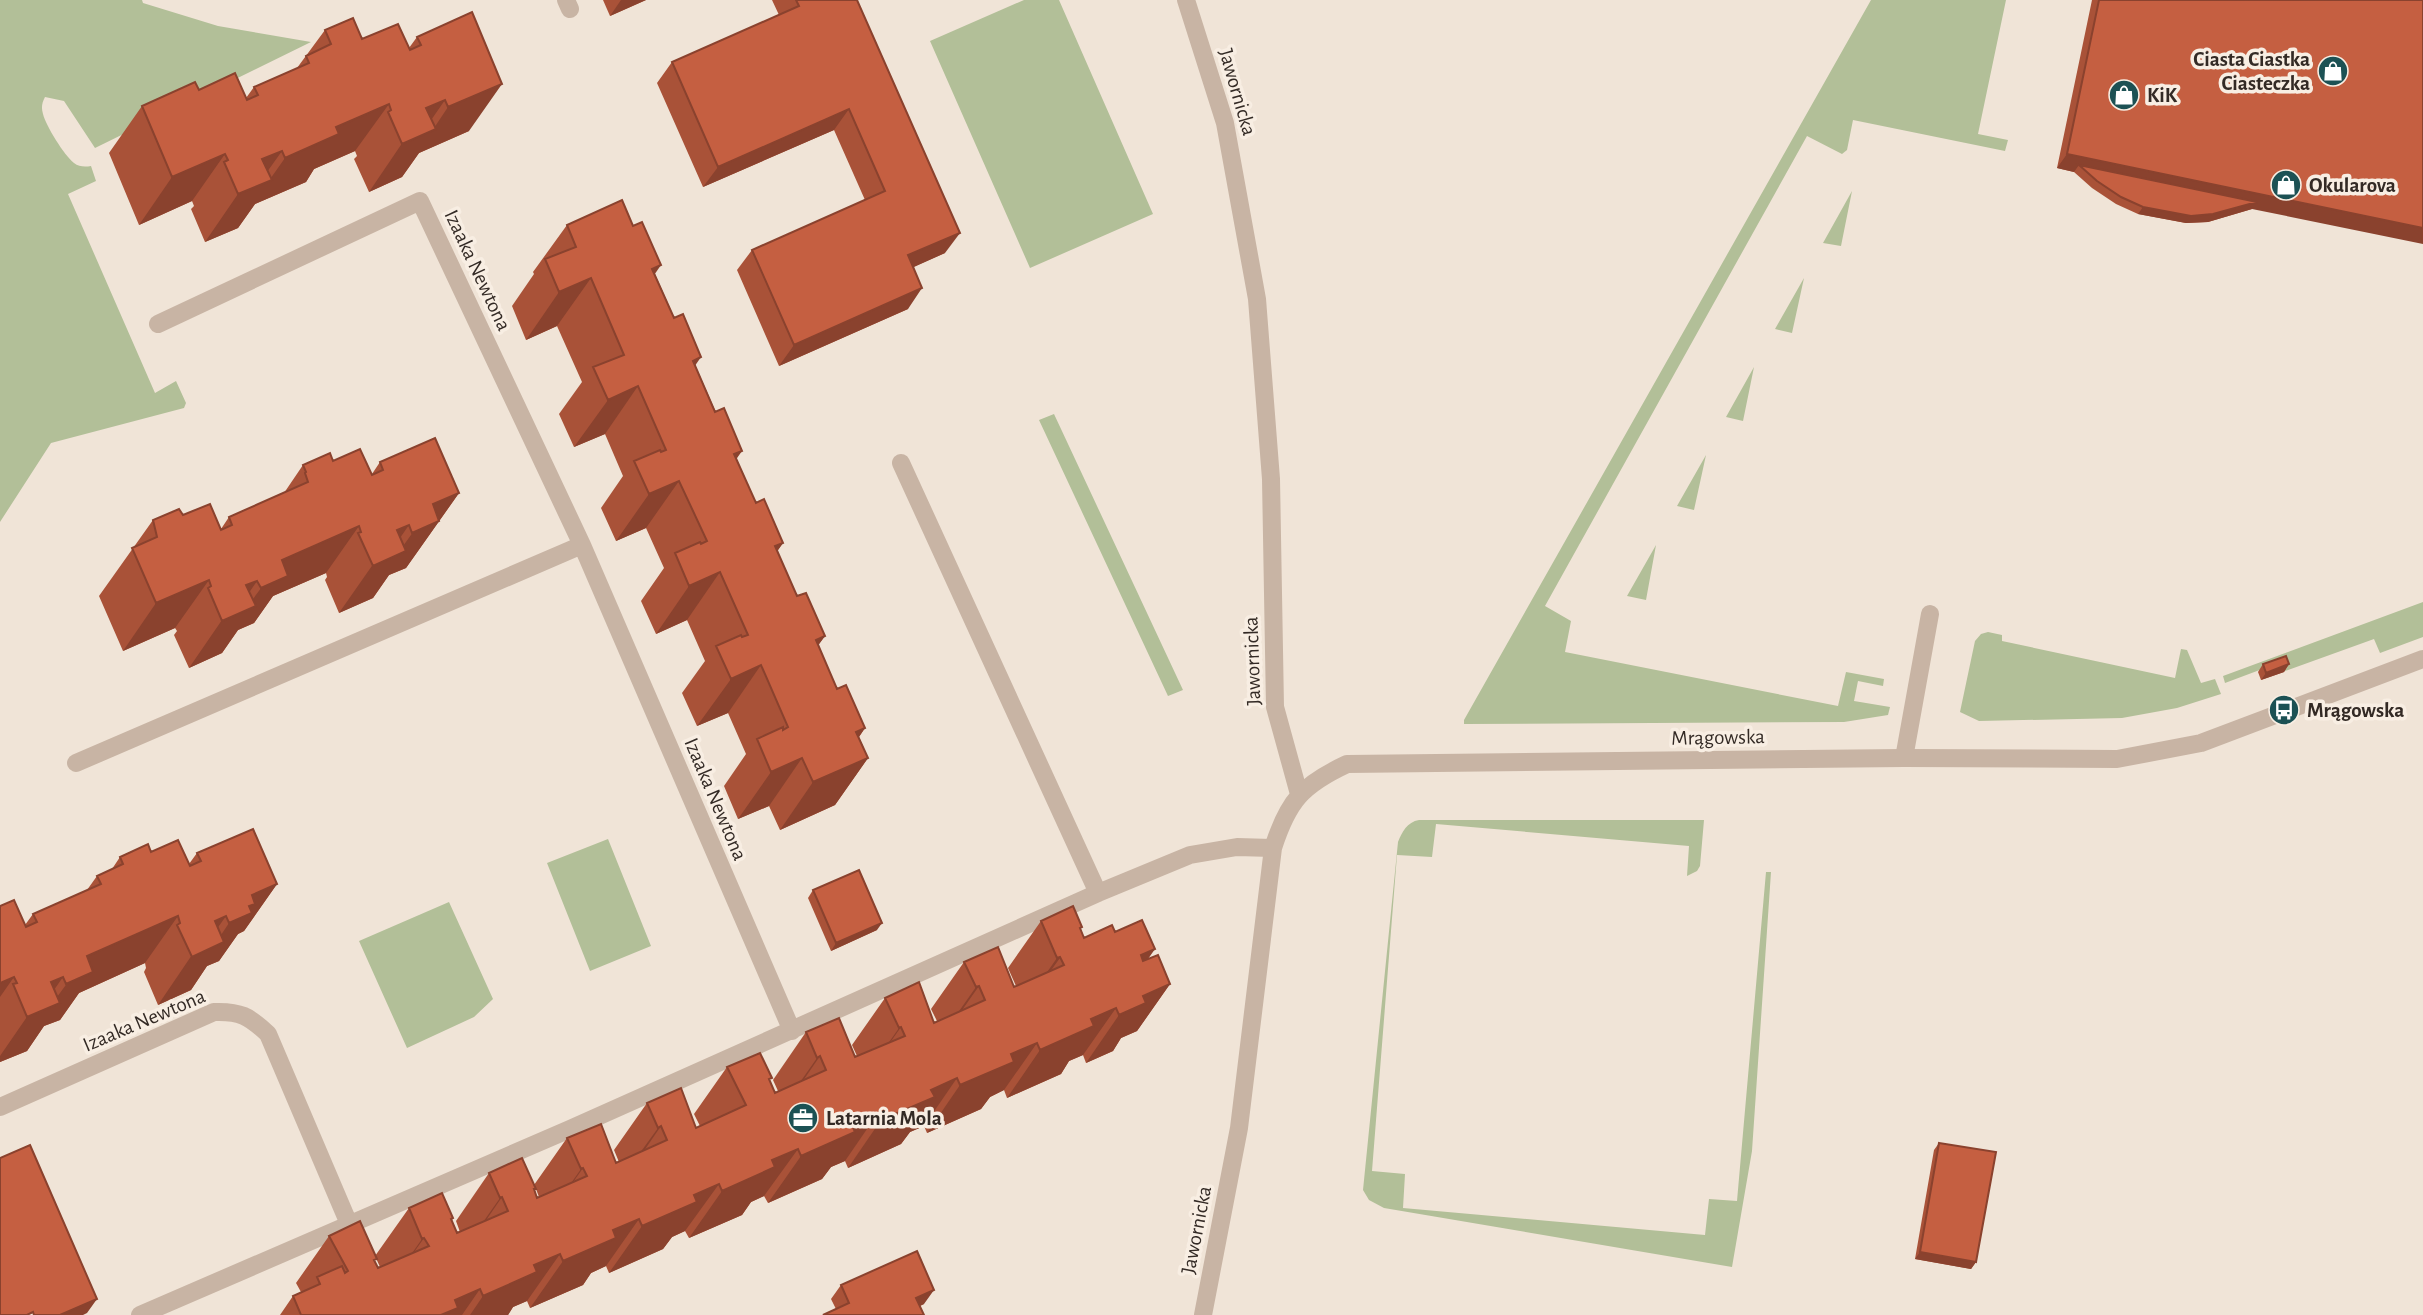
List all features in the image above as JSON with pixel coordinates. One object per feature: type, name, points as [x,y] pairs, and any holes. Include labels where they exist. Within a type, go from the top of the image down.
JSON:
[{"type":"street","name":"Jawornicka","points":[[1186,0],[1226,123],[1257,299],[1271,479],[1275,707],[1299,794],[1282,819],[1273,848],[1239,1128],[1203,1315]]},
{"type":"street","name":"Izaaka Newtona","points":[[158,324],[420,201],[582,545],[792,1031]]},
{"type":"street","points":[[901,463],[1098,893]]},
{"type":"street","points":[[76,763],[582,545]]},
{"type":"street","points":[[1904,758],[1930,614]]},
{"type":"street","name":"Mrągowska","points":[[1299,794],[1320,776],[1347,764],[1904,758],[2117,759],[2201,743],[2423,659]]},
{"type":"street","points":[[140,1315],[792,1031],[1098,893],[1190,855],[1237,847],[1273,848]]},
{"type":"street","name":"Izaaka Newtona","points":[[0,1107],[214,1012],[233,1011],[252,1019],[268,1034],[349,1224]]},
{"type":"green space","points":[[0,0],[142,0],[143,3],[218,26],[311,42],[95,148],[64,101],[45,97],[43,114],[61,147],[76,164],[91,166],[96,181],[68,194],[155,393],[176,381],[186,403],[184,408],[51,443],[0,522]]},
{"type":"green space","points":[[1024,0],[1059,0],[1153,214],[1030,268],[930,41]]},
{"type":"green space","points":[[1871,0],[2006,0],[1978,134],[2008,140],[2005,151],[1853,120],[1847,150],[1842,154],[1807,136],[1545,606],[1571,621],[1565,652],[1838,706],[1846,672],[1884,679],[1883,686],[1858,681],[1854,701],[1890,707],[1888,715],[1844,722],[1464,724],[1464,720]]},
{"type":"green space","points":[[1852,191],[1841,246],[1823,243]]},
{"type":"green space","points":[[1804,278],[1792,333],[1775,329]]},
{"type":"green space","points":[[1754,367],[1743,421],[1726,417]]},
{"type":"green space","points":[[1054,414],[1183,690],[1168,696],[1039,420]]},
{"type":"green space","points":[[1706,455],[1694,510],[1677,506]]},
{"type":"green space","points":[[1656,545],[1646,600],[1627,596]]},
{"type":"green space","points":[[2423,602],[2423,637],[2380,653],[2374,639],[2285,671],[2281,662],[2225,683],[2223,676]]},
{"type":"green space","points":[[1988,632],[2002,635],[2002,641],[2175,678],[2181,649],[2187,650],[2201,683],[2215,679],[2221,694],[2177,708],[2122,718],[1979,721],[1960,712],[1975,641],[1981,634]]},
{"type":"green space","points":[[1419,820],[1704,820],[1700,866],[1697,871],[1687,876],[1689,846],[1436,824],[1432,857],[1397,855],[1372,1171],[1405,1174],[1403,1208],[1705,1235],[1709,1199],[1737,1201],[1766,872],[1771,872],[1752,1151],[1732,1267],[1384,1208],[1369,1200],[1363,1190],[1398,842],[1408,825]]},
{"type":"green space","points":[[608,839],[651,946],[590,971],[547,863]]},
{"type":"green space","points":[[449,902],[493,999],[474,1017],[407,1048],[359,941]]},
{"type":"building","points":[[796,0],[857,0],[960,233],[908,255],[922,288],[794,345],[752,250],[885,191],[849,109],[718,167],[672,62],[799,6]]},
{"type":"building","points":[[2099,0],[2423,0],[2423,228],[2067,154]]},
{"type":"building","points":[[472,12],[502,84],[448,107],[445,100],[426,108],[436,129],[402,144],[388,112],[391,110],[389,104],[336,127],[339,134],[285,158],[282,151],[262,159],[272,180],[238,194],[224,162],[228,160],[225,154],[172,177],[142,106],[195,82],[199,90],[235,73],[247,100],[258,95],[254,87],[309,63],[306,56],[331,44],[325,30],[353,18],[362,39],[398,24],[410,50],[421,45],[417,37]]},
{"type":"building","points":[[2079,165],[2257,202],[2213,214],[2191,216],[2143,207],[2121,197]]},
{"type":"building","points":[[622,200],[633,226],[642,222],[661,265],[652,269],[674,318],[683,314],[701,357],[693,361],[715,412],[724,408],[742,451],[734,454],[756,503],[764,499],[783,543],[775,546],[797,596],[806,593],[825,636],[816,640],[837,689],[846,685],[865,728],[856,732],[868,758],[813,782],[802,758],[771,772],[757,739],[788,727],[761,665],[731,679],[716,646],[741,635],[748,635],[720,572],[689,586],[675,553],[707,541],[679,481],[649,494],[634,461],[666,450],[638,386],[608,400],[593,367],[624,355],[591,278],[559,292],[545,259],[576,247],[567,225]]},
{"type":"building","points":[[435,438],[459,493],[433,504],[439,521],[412,533],[409,525],[397,530],[406,551],[373,566],[358,533],[361,532],[359,526],[282,560],[288,576],[261,588],[257,581],[246,585],[256,606],[222,621],[208,588],[211,586],[209,580],[156,603],[132,548],[157,537],[153,520],[179,509],[183,515],[210,504],[221,530],[232,525],[229,517],[308,482],[303,465],[330,453],[333,461],[360,449],[372,475],[383,470],[380,462]]},
{"type":"building","points":[[2286,656],[2289,664],[2266,673],[2263,664]]},
{"type":"building","points":[[253,829],[277,884],[252,895],[255,904],[249,906],[252,913],[229,923],[226,916],[215,921],[224,942],[192,957],[177,925],[180,923],[178,916],[87,956],[93,972],[66,984],[63,977],[51,982],[60,1003],[27,1017],[13,984],[17,983],[14,977],[0,983],[0,906],[14,900],[26,927],[37,922],[33,914],[101,884],[97,876],[123,864],[120,857],[148,844],[151,852],[178,840],[190,866],[201,861],[197,853]]},
{"type":"building","points":[[859,870],[882,923],[836,943],[813,890]]},
{"type":"building","points":[[1073,906],[1084,938],[1112,925],[1115,932],[1142,920],[1155,949],[1141,955],[1143,961],[1158,955],[1170,984],[1143,996],[1146,1003],[1119,1015],[1116,1008],[1091,1019],[1094,1026],[1040,1050],[1037,1043],[1011,1054],[1014,1062],[960,1085],[957,1078],[931,1090],[935,1097],[881,1120],[878,1113],[852,1125],[855,1132],[801,1156],[798,1149],[772,1160],[775,1167],[722,1191],[719,1184],[694,1195],[697,1202],[642,1226],[639,1219],[613,1230],[616,1238],[563,1261],[560,1254],[534,1265],[537,1272],[483,1296],[480,1289],[455,1300],[458,1308],[441,1315],[301,1315],[293,1296],[320,1284],[317,1277],[342,1266],[345,1273],[348,1271],[329,1236],[360,1221],[377,1259],[374,1260],[378,1268],[429,1246],[424,1238],[422,1239],[409,1208],[442,1193],[457,1233],[508,1211],[489,1173],[522,1158],[536,1189],[537,1198],[587,1176],[567,1138],[601,1124],[616,1163],[667,1140],[661,1126],[658,1128],[647,1103],[681,1088],[696,1128],[746,1105],[727,1067],[760,1053],[772,1078],[769,1079],[775,1093],[826,1070],[820,1056],[817,1058],[806,1032],[839,1018],[855,1057],[905,1036],[885,998],[919,982],[934,1023],[985,1000],[964,962],[998,947],[1014,987],[1064,965],[1060,957],[1057,958],[1041,921]]},
{"type":"building","points":[[1939,1143],[1996,1152],[1976,1262],[1920,1252]]},
{"type":"building","points":[[30,1145],[97,1299],[60,1315],[34,1315],[33,1312],[27,1315],[0,1315],[0,1158]]},
{"type":"building","points":[[917,1251],[934,1290],[916,1298],[924,1315],[823,1315],[849,1303],[841,1285]]},
{"type":"place","name":"Ciasta Ciastka Ciasteczka","points":[[2333,71]]},
{"type":"place","name":"KiK","points":[[2124,95]]},
{"type":"place","name":"Okularova","points":[[2286,185]]},
{"type":"place","name":"Mrągowska","points":[[2284,710]]},
{"type":"place","name":"Latarnia Mola","points":[[803,1118]]}]
